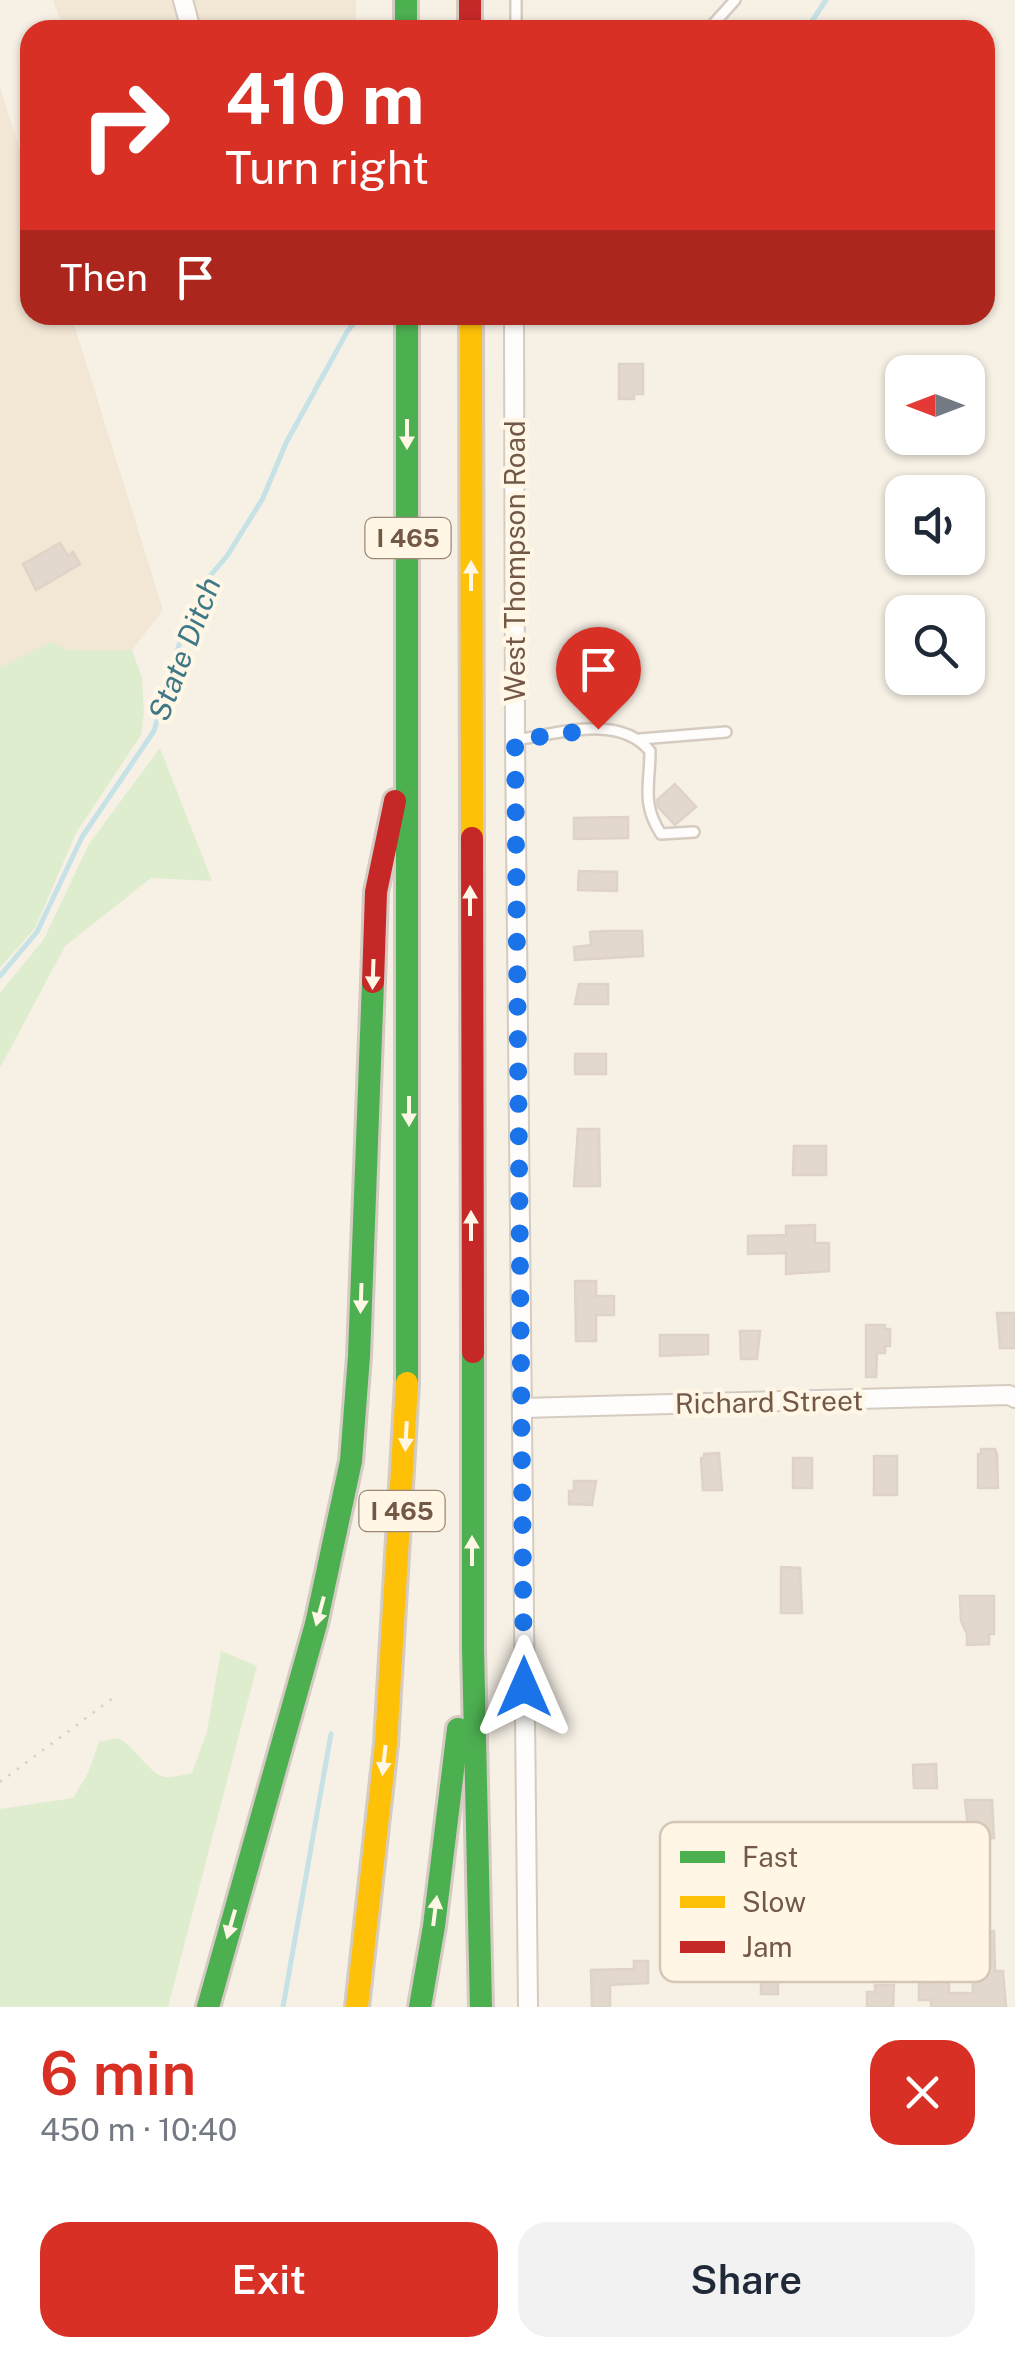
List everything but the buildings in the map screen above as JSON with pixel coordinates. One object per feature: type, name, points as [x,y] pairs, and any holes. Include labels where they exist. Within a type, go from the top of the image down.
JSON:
[{"type":"highway","name":"I 465","points":[[420,2007],[434,1926],[463,1683],[473,1648],[471,325]]},
{"type":"highway","name":"I 465","points":[[357,2007],[386,1744],[408,1410],[407,326]]},
{"type":"highway","points":[[208,2007],[316,1624],[342,1516],[358,1373],[376,892],[408,740]]},
{"type":"highway","points":[[473,1648],[481,2007]]},
{"type":"street","name":"West Thompson Road","points":[[514,325],[528,2007]]},
{"type":"street","name":"Richard Street","points":[[522,1408],[1009,1395],[1015,1398]]},
{"type":"lane","points":[[717,20],[735,0]]},
{"type":"lane","points":[[515,740],[598,729],[625,732],[640,739],[650,751],[647,803],[651,818],[662,834],[694,832]]},
{"type":"lane","points":[[640,739],[726,732]]},
{"type":"path","points":[[0,1782],[112,1698]]},
{"type":"shaded area","points":[[53,0],[356,0],[356,20],[60,20]]},
{"type":"shaded area","points":[[0,87],[20,151],[20,325],[74,325],[163,610],[132,650],[68,650],[0,667]]},
{"type":"green space","points":[[50,642],[68,650],[132,650],[142,678],[141,735],[76,833],[35,928],[0,968],[0,667]]},
{"type":"green space","points":[[160,748],[212,881],[151,878],[65,946],[0,1068],[0,993],[44,939],[89,844]]},
{"type":"green space","points":[[221,1651],[257,1666],[168,2007],[0,2007],[0,1809],[73,1798],[88,1773],[99,1742],[118,1738],[159,1775],[192,1773],[207,1731]]},
{"type":"waterway","name":"State Ditch","points":[[813,20],[826,0]]},
{"type":"waterway","name":"State Ditch","points":[[0,976],[37,932],[82,837],[154,731],[176,653],[204,583],[227,556],[263,498],[286,443],[352,325]]},
{"type":"waterway","points":[[283,2007],[331,1734]]},
{"type":"traffic: fast","points":[[406,0],[406,20]]},
{"type":"traffic: fast","points":[[407,325],[407,1383]]},
{"type":"traffic: fast","points":[[208,2007],[316,1624],[351,1461],[359,1356],[373,982]]},
{"type":"traffic: fast","points":[[473,1352],[473,1648],[481,2007]]},
{"type":"traffic: fast","points":[[420,2007],[458,1729]]},
{"type":"traffic: slow","points":[[471,325],[472,838]]},
{"type":"traffic: slow","points":[[357,2007],[386,1744],[407,1383]]},
{"type":"traffic: jam","points":[[470,0],[470,20]]},
{"type":"traffic: jam","points":[[373,982],[376,892],[395,801]]},
{"type":"traffic: jam","points":[[472,838],[473,1352]]},
{"type":"route","points":[[524,1687],[515,740],[598,729]]}]
